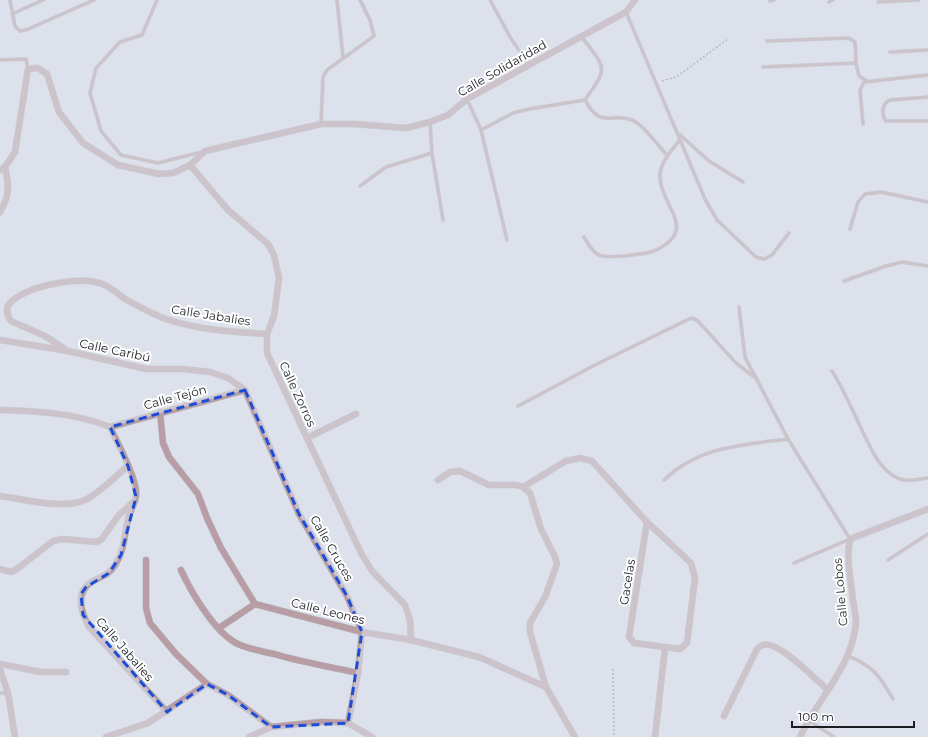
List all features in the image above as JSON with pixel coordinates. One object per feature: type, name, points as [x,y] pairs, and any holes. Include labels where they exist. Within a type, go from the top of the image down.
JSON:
[{"type":"street","name":"Calle Solidaridad","points":[[205,151],[321,124],[354,124],[406,128],[430,122],[448,115],[467,99],[626,12],[635,0]]},
{"type":"street","points":[[0,212],[6,200],[8,188],[2,168],[15,152],[28,69],[38,68],[47,74],[59,112],[83,143],[118,165],[159,174],[173,173],[190,165],[205,151]]},
{"type":"street","name":"Calle Zorros","points":[[190,165],[228,210],[268,244],[274,255],[278,266],[279,284],[274,316],[267,334],[267,352],[361,553],[372,571],[405,606],[408,612],[411,640]]},
{"type":"street","name":"Calle Jabalies","points":[[68,351],[45,336],[12,321],[8,317],[6,310],[8,304],[14,299],[49,283],[82,282],[104,285],[128,300],[166,319],[185,324],[232,332],[267,334]]},
{"type":"street","name":"Calle Caribú","points":[[0,340],[68,351],[146,369],[184,369],[210,372],[228,378],[245,390]]},
{"type":"street","name":"Calle Tejón","points":[[110,427],[160,412],[245,390]]},
{"type":"street","name":"Calle Cruces","points":[[245,390],[299,514],[347,596],[362,632],[358,673],[348,723]]},
{"type":"street","points":[[0,410],[40,411],[96,421],[110,427]]},
{"type":"street","points":[[160,412],[162,443],[169,457],[198,494],[221,548],[255,604],[220,628]]},
{"type":"street","points":[[307,438],[356,414]]},
{"type":"street","name":"Calle Jabalies","points":[[110,427],[128,466],[135,488],[136,497],[128,520],[125,544],[121,555],[109,572],[86,587],[81,594],[80,604],[83,615],[90,627],[167,712]]},
{"type":"street","points":[[438,480],[450,472],[460,471],[489,485],[523,487],[566,461],[580,458],[592,461],[647,522],[691,563],[694,572],[687,643],[680,649],[665,648],[655,737]]},
{"type":"street","points":[[0,496],[53,504],[71,504],[85,500],[128,466]]},
{"type":"street","points":[[523,487],[530,493],[541,528],[557,564],[545,597],[530,622],[530,632],[546,687],[575,737]]},
{"type":"street","points":[[0,569],[10,572],[53,541],[62,539],[97,542],[102,539],[118,516],[133,502]]},
{"type":"street","points":[[850,539],[928,509]]},
{"type":"street","name":"Gacelas","points":[[647,522],[629,637],[634,643],[665,648]]},
{"type":"street","name":"Calle Lobos","points":[[800,737],[808,720],[848,656],[853,643],[856,620],[847,555],[850,539]]},
{"type":"street","points":[[146,560],[146,608],[150,623],[176,654],[207,684],[228,695],[271,727]]},
{"type":"street","points":[[181,570],[191,591],[209,616],[234,642],[253,649],[358,673]]},
{"type":"street","name":"Calle Leones","points":[[255,604],[362,632],[411,640],[479,657],[546,687]]},
{"type":"street","points":[[724,716],[756,651],[763,645],[771,644],[781,650],[828,690]]},
{"type":"street","points":[[0,664],[40,672],[66,672]]},
{"type":"street","points":[[0,670],[8,692],[15,737]]},
{"type":"street","points":[[106,737],[148,723],[167,712],[207,684]]},
{"type":"street","points":[[249,737],[271,727],[321,722],[348,723],[372,737]]},
{"type":"lane","points":[[10,0],[15,26],[20,31],[26,30],[94,0]]},
{"type":"lane","points":[[12,14],[43,0]]},
{"type":"lane","points":[[156,0],[142,35],[120,42],[96,68],[90,93],[101,130],[121,155],[158,163],[205,151]]},
{"type":"lane","points":[[337,0],[343,57]]},
{"type":"lane","points":[[321,124],[323,77],[327,70],[374,36],[370,20],[360,0]]},
{"type":"lane","points":[[490,0],[510,38],[529,65]]},
{"type":"lane","points":[[878,2],[919,0]]},
{"type":"lane","points":[[626,12],[705,199],[717,220],[756,257],[764,259],[772,254],[789,233]]},
{"type":"lane","points":[[481,130],[513,113],[537,107],[585,100],[603,72],[601,63],[581,36]]},
{"type":"lane","points":[[767,41],[849,38],[855,42],[856,63],[859,76],[867,81]]},
{"type":"lane","points":[[890,52],[928,50]]},
{"type":"lane","points":[[0,60],[26,59],[28,69]]},
{"type":"lane","points":[[763,67],[856,63]]},
{"type":"lane","points":[[863,124],[860,90],[861,84],[867,81],[928,75]]},
{"type":"lane","points":[[928,97],[890,100],[886,101],[883,105],[883,118],[886,121],[928,121]]},
{"type":"lane","points":[[467,99],[481,130],[507,240]]},
{"type":"lane","points":[[585,100],[597,116],[607,119],[632,120],[639,124],[667,155]]},
{"type":"lane","points":[[430,122],[432,153],[442,220]]},
{"type":"lane","points":[[677,133],[708,161],[743,182]]},
{"type":"lane","points":[[584,237],[596,254],[603,256],[654,251],[669,242],[676,231],[676,219],[659,181],[660,168],[667,155],[680,140]]},
{"type":"lane","points":[[360,186],[386,167],[432,153]]},
{"type":"lane","points":[[850,229],[858,202],[865,194],[881,192],[928,202]]},
{"type":"lane","points":[[844,281],[902,262],[928,266]]},
{"type":"lane","points":[[739,306],[744,357],[788,439],[850,539],[794,563]]},
{"type":"lane","points":[[518,406],[593,366],[691,318],[698,320],[736,363],[755,377]]},
{"type":"lane","points":[[832,370],[844,390],[878,459],[888,472],[900,479],[916,480],[928,478]]},
{"type":"lane","points":[[664,480],[676,468],[718,449],[788,439]]},
{"type":"lane","points":[[888,560],[928,534]]},
{"type":"lane","points":[[848,656],[872,669],[882,679],[893,699]]},
{"type":"lane","points":[[0,693],[8,692]]},
{"type":"lane","points":[[808,720],[834,737]]},
{"type":"path","points":[[656,82],[676,77],[728,39]]},
{"type":"path","points":[[613,669],[614,737]]},
{"type":"highlighted area","points":[[245,390],[299,514],[347,596],[362,632],[348,723],[271,727],[228,695],[207,684],[167,712],[83,615],[81,594],[86,587],[109,573],[121,555],[136,497],[128,466],[110,427]]}]
